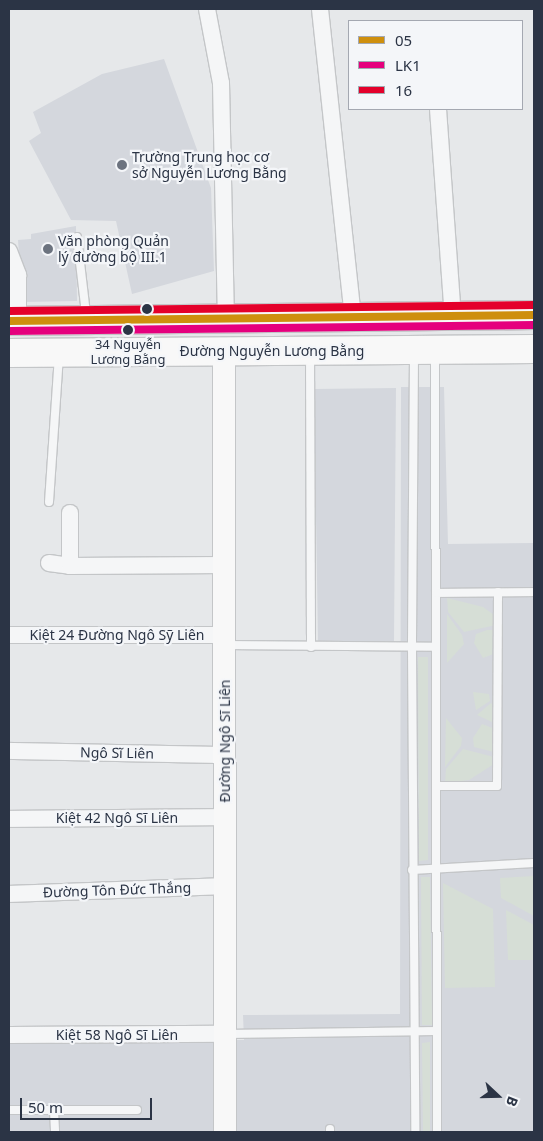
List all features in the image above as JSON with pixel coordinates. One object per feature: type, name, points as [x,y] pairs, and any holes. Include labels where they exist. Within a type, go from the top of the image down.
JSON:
[{"type":"highway","points":[[14,321],[534,315]]},
{"type":"highway","points":[[421,317],[424,351]]},
{"type":"highway","name":"Đường Nguyễn Lương Bằng","points":[[9,353],[534,349]]},
{"type":"street","points":[[208,9],[221,84],[226,319]]},
{"type":"street","points":[[320,9],[353,317]]},
{"type":"street","points":[[438,110],[453,316]]},
{"type":"street","points":[[9,251],[18,275],[14,321]]},
{"type":"street","name":"Đường Ngô Sĩ Liên","points":[[224,351],[225,1132]]},
{"type":"street","points":[[70,513],[70,566]]},
{"type":"street","points":[[49,563],[70,566],[224,565]]},
{"type":"street","name":"Kiệt 24 Đường Ngô Sỹ Liên","points":[[9,635],[224,640]]},
{"type":"street","name":"Ngô Sĩ Liên","points":[[9,751],[225,755]]},
{"type":"street","name":"Kiệt 42 Ngô Sĩ Liên","points":[[9,819],[225,817]]},
{"type":"street","name":"Đường Tôn Đức Thắng","points":[[9,894],[226,886]]},
{"type":"street","name":"Kiệt 58 Ngô Sĩ Liên","points":[[9,1035],[226,1034]]},
{"type":"lane","points":[[77,237],[86,319]]},
{"type":"lane","points":[[310,350],[311,646]]},
{"type":"lane","points":[[424,351],[436,593],[436,1132]]},
{"type":"lane","points":[[415,1132],[412,649],[424,351]]},
{"type":"lane","points":[[49,502],[59,352]]},
{"type":"lane","points":[[436,786],[497,786],[498,592]]},
{"type":"lane","points":[[436,593],[534,592]]},
{"type":"lane","points":[[224,640],[311,646],[412,649],[436,647]]},
{"type":"lane","points":[[412,870],[534,864]]},
{"type":"lane","points":[[226,1034],[413,1033],[436,1031]]},
{"type":"lane","points":[[9,1110],[137,1110]]},
{"type":"lane","points":[[54,1111],[55,1132]]},
{"type":"shaded area","name":"Trường Trung học cơ sở Nguyễn Lương Bằng","points":[[164,59],[211,188],[214,271],[132,294],[116,221],[71,220],[29,141],[41,133],[33,112],[102,74]]},
{"type":"shaded area","points":[[76,226],[77,301],[22,302],[18,240],[31,239],[31,234]]},
{"type":"shaded area","points":[[401,387],[444,387],[448,544],[534,543],[534,1132],[9,1132],[9,1042],[244,1040],[243,1015],[400,1014]]},
{"type":"shaded area","points":[[396,388],[394,643],[318,641],[314,389]]},
{"type":"shaded area","points":[[447,598],[483,607],[494,615],[496,625],[464,632],[448,612]]},
{"type":"shaded area","points":[[447,614],[462,635],[464,644],[447,663]]},
{"type":"shaded area","points":[[487,630],[496,630],[496,653],[483,658],[474,643],[476,634]]},
{"type":"shaded area","points":[[418,657],[428,657],[428,860],[419,861]]},
{"type":"shaded area","points":[[473,692],[489,694],[490,701],[476,710]]},
{"type":"shaded area","points":[[491,703],[494,706],[494,723],[477,715]]},
{"type":"shaded area","points":[[446,718],[462,738],[461,746],[445,767]]},
{"type":"shaded area","points":[[482,724],[495,729],[494,752],[474,747],[473,738]]},
{"type":"shaded area","points":[[463,749],[494,757],[494,764],[469,780],[445,783],[446,769]]},
{"type":"shaded area","points":[[534,876],[534,916],[501,898],[500,878]]},
{"type":"shaded area","points":[[421,877],[430,877],[432,1025],[422,1025]]},
{"type":"shaded area","points":[[443,883],[493,909],[495,987],[445,988]]},
{"type":"shaded area","points":[[506,910],[534,925],[534,960],[508,960]]},
{"type":"shaded area","points":[[430,1042],[430,1132],[423,1132],[422,1043]]},
{"type":"transit line","name":"16","points":[[9,311],[534,305]]},
{"type":"transit line","name":"05","points":[[9,321],[534,315]]},
{"type":"transit line","name":"LK1","points":[[9,331],[534,325]]},
{"type":"place","name":"Trường Trung học cơ sở Nguyễn Lương Bằng","points":[[122,165]]},
{"type":"place","name":"Văn phòng Quản lý đường bộ III.1","points":[[48,249]]},
{"type":"place","name":"34 Nguyễn Lương Bằng","points":[[128,330]]}]
